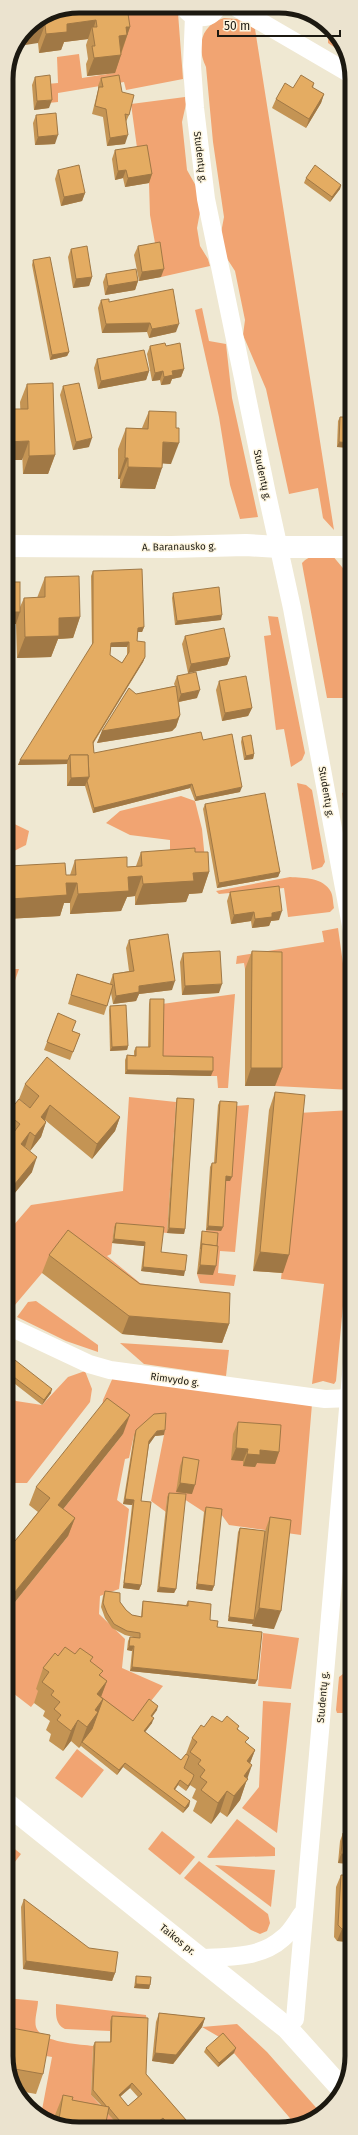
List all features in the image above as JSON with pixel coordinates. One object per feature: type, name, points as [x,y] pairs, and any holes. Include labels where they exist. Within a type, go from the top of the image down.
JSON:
[{"type":"main road","name":"A. Baranausko g.","points":[[13,546],[171,547],[246,545],[279,547],[345,547]]},
{"type":"main road","name":"Taikos pr.","points":[[13,1809],[202,1958],[287,2028],[338,2084]]},
{"type":"street","name":"Studentų g.","points":[[189,13],[195,108],[206,199],[294,616],[345,893]]},
{"type":"street","points":[[192,13],[205,17],[213,13]]},
{"type":"street","points":[[247,13],[345,71]]},
{"type":"street","name":"Rimvydo g.","points":[[13,1328],[90,1364],[110,1370],[325,1399],[345,1398]]},
{"type":"street","name":"Studentų g.","points":[[287,2028],[295,2019],[302,1914],[345,1452]]},
{"type":"street","points":[[202,1958],[254,1954],[273,1946],[284,1938],[302,1914]]},
{"type":"shaded area","points":[[105,13],[178,13],[183,79],[126,90],[124,82],[58,93],[58,102],[48,103],[47,84],[58,83],[57,57],[79,54],[82,78],[114,73]]},
{"type":"shaded area","points":[[224,18],[237,19],[255,29],[334,530],[323,518],[318,488],[289,494],[266,389],[243,335],[245,320],[235,271],[226,257],[221,233],[224,217],[213,142],[206,67],[201,51],[201,44],[206,31],[216,21]]},
{"type":"shaded area","points":[[328,36],[336,46],[337,49],[328,43]]},
{"type":"shaded area","points":[[185,97],[186,104],[182,122],[187,170],[196,186],[200,212],[197,228],[200,246],[208,259],[210,266],[161,277],[150,215],[149,183],[144,154],[138,155],[131,104]]},
{"type":"shaded area","points":[[202,308],[209,341],[226,344],[232,398],[258,517],[240,519],[230,485],[219,417],[195,310]]},
{"type":"shaded area","points":[[332,555],[345,571],[345,698],[327,698],[302,563],[309,558]]},
{"type":"shaded area","points":[[268,616],[278,617],[305,753],[302,760],[291,767],[284,729],[276,730],[264,636],[271,635]]},
{"type":"shaded area","points":[[297,783],[306,785],[312,790],[325,862],[322,867],[312,870]]},
{"type":"shaded area","points":[[345,792],[345,812],[342,793]]},
{"type":"shaded area","points":[[181,796],[195,801],[202,829],[206,870],[170,865],[170,840],[130,835],[106,823],[120,811]]},
{"type":"shaded area","points":[[13,823],[29,831],[26,845],[13,852]]},
{"type":"shaded area","points":[[290,877],[313,879],[323,883],[331,892],[334,908],[330,912],[288,917],[284,888],[219,894],[216,891]]},
{"type":"shaded area","points":[[338,928],[345,978],[345,1090],[275,1086],[275,970],[245,969],[244,963],[236,964],[237,956],[324,942],[322,931]]},
{"type":"shaded area","points":[[13,969],[19,969],[13,986]]},
{"type":"shaded area","points":[[235,994],[228,1088],[218,1088],[217,1076],[211,1076],[211,1061],[162,1061],[162,1004]]},
{"type":"shaded area","points":[[129,1097],[176,1102],[167,1233],[114,1227],[111,1254],[107,1256],[140,1283],[216,1296],[42,1273],[13,1307],[13,1226],[31,1205],[123,1191]]},
{"type":"shaded area","points":[[249,1105],[235,1252],[220,1251],[218,1273],[236,1275],[234,1286],[200,1283],[197,1274],[213,1275],[206,1230],[221,1231],[225,1181],[235,1106]]},
{"type":"shaded area","points":[[345,1110],[345,1284],[336,1381],[334,1384],[323,1381],[312,1384],[324,1284],[281,1279],[298,1113]]},
{"type":"shaded area","points":[[36,1301],[98,1345],[98,1352],[66,1341],[17,1317],[28,1302]]},
{"type":"shaded area","points":[[120,1343],[229,1350],[226,1376],[144,1364]]},
{"type":"shaded area","points":[[85,1371],[92,1389],[90,1402],[27,1483],[13,1483],[13,1398],[16,1401],[42,1405],[68,1377]]},
{"type":"shaded area","points":[[114,1375],[312,1404],[301,1535],[229,1525],[221,1514],[204,1512],[184,1499],[167,1497],[166,1512],[151,1501],[164,1435],[165,1418],[134,1435],[129,1458],[125,1459],[117,1500],[129,1509],[119,1589],[100,1596],[99,1614],[125,1639],[122,1668],[163,1686],[131,1726],[36,1689],[42,1693],[31,1707],[13,1693],[13,1604],[68,1536],[52,1523],[123,1434],[101,1416],[103,1400]]},
{"type":"shaded area","points":[[263,1633],[299,1638],[291,1689],[258,1686]]},
{"type":"shaded area","points":[[345,1674],[345,1713],[337,1713],[336,1710],[339,1677]]},
{"type":"shaded area","points":[[263,1701],[291,1703],[277,1833],[242,1808],[259,1787]]},
{"type":"shaded area","points":[[77,1749],[104,1770],[82,1798],[55,1778]]},
{"type":"shaded area","points":[[237,1819],[275,1848],[275,1856],[207,1857]]},
{"type":"shaded area","points":[[162,1831],[195,1857],[180,1875],[148,1849]]},
{"type":"shaded area","points":[[13,1848],[21,1854],[14,1863],[13,1891]]},
{"type":"shaded area","points":[[199,1861],[268,1914],[270,1923],[267,1931],[260,1934],[251,1930],[184,1878]]},
{"type":"shaded area","points":[[215,1865],[275,1870],[271,1907]]},
{"type":"shaded area","points":[[13,1999],[38,2001],[35,2021],[36,2027],[39,2032],[45,2036],[61,2042],[93,2046],[91,2095],[115,2122],[82,2122],[56,2115],[55,2117],[42,2110],[52,2057],[13,2050]]},
{"type":"shaded area","points":[[56,2004],[146,2015],[147,2022],[111,2021],[110,2031],[65,2029],[58,2022],[56,2015]]},
{"type":"shaded area","points":[[237,2024],[267,2052],[318,2109],[304,2117],[292,2121],[221,2038],[202,2027]]},
{"type":"building","points":[[128,13],[130,27],[126,27],[127,35],[119,36],[121,55],[94,58],[92,46],[95,46],[92,27],[97,27],[96,20],[67,24],[67,32],[46,34],[45,25],[41,25],[54,18],[66,14]]},
{"type":"building","points":[[50,75],[52,100],[37,101],[35,77]]},
{"type":"building","points":[[119,75],[122,92],[134,95],[129,115],[125,114],[128,135],[110,138],[106,109],[95,106],[99,87],[103,87],[101,78]]},
{"type":"building","points":[[301,75],[314,83],[312,87],[324,94],[309,119],[276,99],[285,83],[293,88]]},
{"type":"building","points":[[56,113],[58,135],[38,137],[36,115]]},
{"type":"building","points":[[147,145],[152,174],[128,178],[126,170],[118,171],[115,150]]},
{"type":"building","points":[[79,165],[85,193],[64,197],[58,170]]},
{"type":"building","points":[[315,165],[341,185],[332,197],[306,178]]},
{"type":"building","points":[[160,242],[164,269],[142,272],[138,246]]},
{"type":"building","points":[[87,246],[92,277],[76,279],[71,249]]},
{"type":"building","points":[[50,257],[69,352],[52,355],[33,260]]},
{"type":"building","points":[[136,269],[138,281],[108,286],[106,274]]},
{"type":"building","points":[[173,289],[179,324],[152,329],[150,323],[106,324],[101,300],[109,299],[109,302]]},
{"type":"building","points":[[165,343],[166,346],[180,343],[184,369],[172,371],[173,375],[164,377],[163,371],[155,373],[150,346]]},
{"type":"building","points":[[144,350],[149,371],[101,381],[97,359]]},
{"type":"building","points":[[53,383],[55,455],[29,456],[29,441],[13,442],[13,409],[28,409],[27,384]]},
{"type":"building","points":[[79,383],[92,438],[76,442],[63,386]]},
{"type":"building","points":[[149,411],[176,412],[176,428],[179,428],[179,443],[163,442],[162,468],[128,467],[128,458],[125,458],[126,428],[148,429]]},
{"type":"building","points":[[340,417],[345,417],[345,442],[339,442]]},
{"type":"building","points":[[142,569],[144,627],[138,628],[137,641],[145,642],[145,657],[93,742],[94,753],[201,732],[203,740],[232,734],[242,787],[196,797],[192,784],[94,808],[87,781],[89,777],[88,755],[70,755],[68,760],[20,760],[93,643],[93,571]],"holes":[[[129,642],[129,652],[122,663],[110,655],[111,643]]]},
{"type":"building","points":[[79,576],[80,617],[59,618],[59,636],[25,637],[24,598],[45,597],[45,577]]},
{"type":"building","points":[[13,582],[20,582],[20,612],[13,612]]},
{"type":"building","points":[[219,587],[222,615],[177,621],[173,593]]},
{"type":"building","points":[[224,628],[230,657],[191,664],[185,636]]},
{"type":"building","points":[[196,672],[200,690],[181,694],[177,676]]},
{"type":"building","points":[[246,676],[252,708],[225,713],[219,681]]},
{"type":"building","points":[[176,686],[180,715],[177,719],[102,731],[129,688],[136,694]]},
{"type":"building","points":[[251,735],[254,754],[246,756],[242,737]]},
{"type":"building","points":[[70,755],[88,755],[89,777],[71,778]]},
{"type":"building","points":[[265,793],[280,872],[219,883],[205,804]]},
{"type":"building","points":[[195,848],[195,852],[208,852],[209,872],[193,873],[194,881],[143,884],[142,876],[128,877],[129,891],[78,894],[77,883],[66,883],[67,895],[13,899],[13,866],[65,863],[66,875],[76,875],[75,860],[127,857],[127,867],[142,866],[141,852]]},
{"type":"building","points":[[279,886],[282,911],[272,913],[272,917],[255,919],[254,912],[234,915],[230,892]]},
{"type":"building","points":[[168,934],[175,981],[139,986],[139,992],[116,996],[113,974],[134,971],[129,940]]},
{"type":"building","points":[[220,951],[222,984],[185,986],[183,953]]},
{"type":"building","points":[[252,951],[282,952],[282,1068],[251,1068]]},
{"type":"building","points":[[77,974],[113,985],[107,1006],[71,995]]},
{"type":"building","points":[[150,999],[164,999],[163,1056],[213,1057],[213,1071],[127,1070],[127,1055],[136,1056],[136,1047],[150,1047]]},
{"type":"building","points":[[126,1005],[128,1046],[112,1047],[110,1006]]},
{"type":"building","points":[[58,1013],[76,1021],[72,1031],[80,1034],[73,1052],[47,1042]]},
{"type":"building","points":[[47,1057],[120,1117],[97,1144],[50,1105],[41,1117],[46,1122],[35,1136],[30,1132],[21,1144],[37,1157],[14,1185],[13,1133],[20,1124],[13,1119],[13,1106],[19,1099],[30,1108],[39,1096],[25,1084]]},
{"type":"building","points":[[275,1092],[305,1095],[289,1255],[260,1252]]},
{"type":"building","points":[[177,1098],[194,1099],[185,1229],[169,1228]]},
{"type":"building","points":[[220,1101],[237,1102],[232,1177],[226,1176],[223,1227],[208,1226],[212,1163],[216,1163]]},
{"type":"building","points":[[116,1223],[164,1227],[161,1252],[187,1255],[185,1271],[143,1267],[145,1242],[114,1239]]},
{"type":"building","points":[[68,1230],[140,1284],[230,1293],[229,1324],[129,1316],[49,1255]]},
{"type":"building","points":[[202,1231],[218,1233],[217,1246],[202,1244],[201,1249]]},
{"type":"building","points":[[202,1244],[218,1246],[216,1266],[200,1265]]},
{"type":"building","points":[[13,1358],[52,1389],[44,1400],[13,1376]]},
{"type":"building","points":[[107,1398],[130,1415],[58,1505],[75,1518],[13,1594],[13,1543],[50,1498],[36,1487]]},
{"type":"building","points":[[166,1413],[165,1430],[157,1431],[149,1441],[141,1501],[151,1502],[141,1585],[124,1583],[134,1500],[125,1499],[136,1430],[154,1414]]},
{"type":"building","points":[[238,1422],[281,1425],[279,1452],[260,1450],[260,1455],[247,1454],[248,1449],[236,1448]]},
{"type":"building","points":[[183,1457],[199,1460],[195,1485],[180,1483]]},
{"type":"building","points":[[169,1493],[186,1494],[176,1589],[159,1587]]},
{"type":"building","points":[[206,1507],[222,1509],[214,1586],[197,1584]]},
{"type":"building","points":[[270,1517],[291,1520],[281,1611],[259,1608]]},
{"type":"building","points":[[240,1528],[265,1531],[254,1620],[229,1617]]},
{"type":"building","points":[[105,1591],[120,1593],[120,1602],[132,1615],[142,1617],[143,1601],[188,1606],[188,1601],[211,1604],[210,1620],[218,1621],[217,1627],[262,1632],[257,1680],[132,1667],[134,1646],[129,1646],[130,1637],[140,1638],[140,1633],[127,1631],[114,1624],[103,1603]]},
{"type":"building","points":[[65,1647],[75,1654],[80,1648],[93,1657],[90,1661],[103,1671],[99,1675],[107,1681],[97,1694],[103,1699],[95,1710],[98,1712],[87,1727],[78,1720],[71,1731],[57,1720],[61,1715],[54,1709],[60,1702],[51,1695],[54,1691],[42,1682],[49,1672],[43,1668],[55,1653],[58,1656]]},
{"type":"building","points":[[101,1697],[133,1721],[149,1699],[158,1706],[151,1716],[154,1718],[144,1731],[181,1760],[186,1754],[189,1756],[184,1768],[194,1775],[192,1780],[188,1786],[180,1780],[174,1789],[190,1801],[185,1808],[125,1763],[119,1770],[82,1742],[92,1729],[103,1699]]},
{"type":"building","points":[[212,1716],[222,1722],[227,1716],[239,1726],[237,1729],[249,1738],[245,1742],[255,1750],[247,1761],[252,1765],[244,1776],[248,1779],[234,1796],[227,1791],[218,1803],[201,1790],[207,1782],[200,1777],[205,1770],[198,1764],[201,1760],[190,1752],[197,1742],[192,1738],[201,1725],[204,1727]]},
{"type":"building","points":[[343,1833],[345,1833],[345,1854],[341,1854]]},
{"type":"building","points":[[341,1875],[345,1875],[345,1929],[342,1929],[338,1925]]},
{"type":"building","points":[[24,1899],[89,1948],[118,1952],[115,1973],[26,1961]]},
{"type":"building","points":[[136,1976],[151,1977],[150,1985],[136,1984]]},
{"type":"building","points":[[159,2013],[205,2018],[176,2055],[155,2053]]},
{"type":"building","points":[[112,2016],[148,2018],[146,2074],[188,2122],[166,2122],[163,2118],[158,2122],[121,2122],[93,2090],[95,2042],[111,2042]],"holes":[[[132,2083],[142,2094],[128,2106],[119,2095]]]},
{"type":"building","points":[[13,2028],[50,2035],[43,2074],[14,2069]]},
{"type":"building","points":[[223,2033],[236,2048],[219,2063],[206,2048]]},
{"type":"building","points":[[63,2095],[73,2097],[72,2100],[109,2107],[106,2122],[79,2122],[66,2121],[59,2118]]}]
